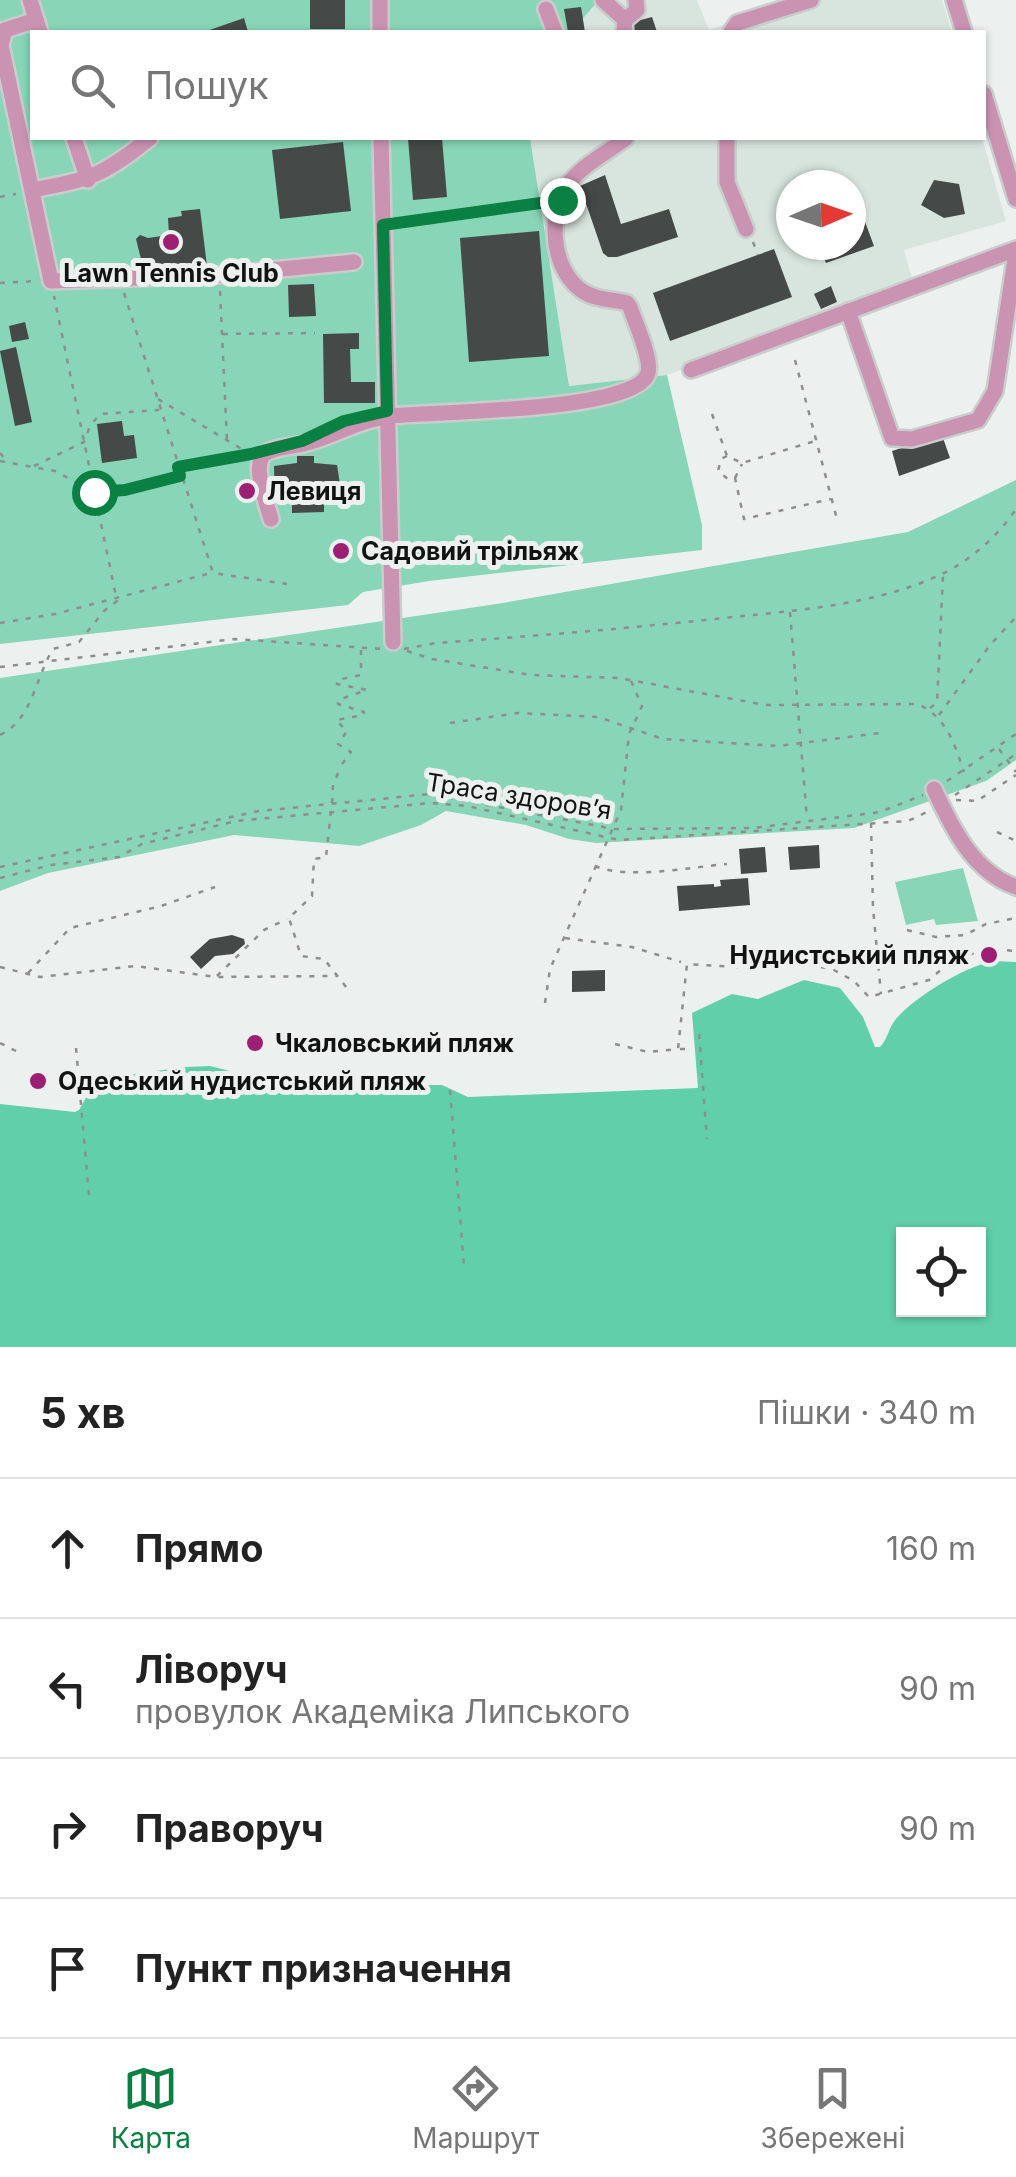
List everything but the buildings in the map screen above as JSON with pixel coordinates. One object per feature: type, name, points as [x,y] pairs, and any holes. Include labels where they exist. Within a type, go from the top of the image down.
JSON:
[{"type":"street","points":[[30,0],[38,26],[5,30],[1,44],[51,281],[219,275],[354,262]]},
{"type":"street","points":[[380,0],[380,30]]},
{"type":"street","points":[[604,0],[625,26],[637,10],[636,0]]},
{"type":"street","points":[[732,30],[737,23],[811,0]]},
{"type":"street","points":[[954,0],[963,30]]},
{"type":"street","points":[[546,8],[554,30]]},
{"type":"street","points":[[986,101],[1016,199]]},
{"type":"street","points":[[75,140],[88,180]]},
{"type":"street","points":[[32,190],[88,180],[110,170],[148,140]]},
{"type":"street","points":[[381,140],[396,647]]},
{"type":"street","points":[[270,519],[260,470],[265,453],[387,416],[538,409],[612,395],[642,383],[648,364],[630,307],[585,293],[569,277],[560,258],[555,224],[562,200],[577,174],[623,140]]},
{"type":"street","points":[[727,140],[727,182],[746,229]]},
{"type":"street","points":[[691,370],[848,311],[1016,251],[995,391],[978,420],[912,439],[892,438],[848,311]]},
{"type":"street","points":[[934,789],[955,833],[987,871],[1016,887]]},
{"type":"path","points":[[0,197],[32,190]]},
{"type":"path","points":[[383,225],[562,200]]},
{"type":"path","points":[[219,275],[226,440]]},
{"type":"path","points":[[119,278],[213,573]]},
{"type":"path","points":[[0,284],[51,281],[117,601],[79,642],[52,649],[35,694],[14,728],[0,735]]},
{"type":"path","points":[[222,334],[315,333]]},
{"type":"path","points":[[795,360],[838,523]]},
{"type":"path","points":[[156,398],[251,454]]},
{"type":"path","points":[[33,466],[84,442],[100,414],[160,410]]},
{"type":"path","points":[[712,414],[728,456]]},
{"type":"path","points":[[735,478],[721,477],[721,458],[728,456],[742,462],[816,441]]},
{"type":"path","points":[[178,467],[262,451]]},
{"type":"path","points":[[0,453],[9,463]]},
{"type":"path","points":[[0,461],[67,474],[94,492],[125,490],[180,476]]},
{"type":"path","points":[[742,462],[735,478],[744,519],[831,499]]},
{"type":"path","points":[[0,667],[235,639],[396,647],[790,611],[878,594],[942,574],[985,545],[1016,510]]},
{"type":"path","points":[[0,624],[55,614],[213,573],[287,584]]},
{"type":"path","points":[[929,709],[937,703],[942,574]]},
{"type":"path","points":[[790,611],[807,821]]},
{"type":"path","points":[[938,716],[990,645],[1016,617]]},
{"type":"path","points":[[396,647],[432,659],[531,675],[631,681],[765,705],[904,702],[929,709],[938,716],[949,732],[964,772]]},
{"type":"path","points":[[216,978],[264,930],[289,918],[312,896],[314,859],[326,857],[332,785],[350,752],[338,744],[347,731],[336,720],[364,715],[338,704],[338,700],[366,690],[337,684],[337,680],[361,675],[361,648]]},
{"type":"path","points":[[545,1003],[550,970],[621,810],[628,734],[642,706],[631,681]]},
{"type":"path","points":[[450,722],[518,713],[598,717],[662,740],[778,746],[880,732]]},
{"type":"path","name":"Траса здоров’я","points":[[0,867],[258,810],[430,794],[614,830],[753,828],[880,812],[905,804],[964,772],[1016,734]]},
{"type":"path","points":[[998,747],[1007,760],[1016,774],[976,801],[950,799],[1007,760],[1016,754]]},
{"type":"path","points":[[0,878],[50,865],[120,856],[142,844],[236,821],[431,803],[467,806],[619,840],[908,821],[942,805]]},
{"type":"path","points":[[871,823],[881,995]]},
{"type":"path","points":[[996,832],[1016,841]]},
{"type":"path","points":[[594,866],[606,871],[727,864]]},
{"type":"path","points":[[27,974],[70,928],[161,906],[215,887]]},
{"type":"path","points":[[289,918],[301,956],[324,959],[350,992]]},
{"type":"path","points":[[906,930],[936,936],[965,934],[986,924],[1016,918]]},
{"type":"path","points":[[564,938],[632,947],[681,962]]},
{"type":"path","points":[[678,1050],[687,964],[750,968],[772,960],[817,966],[832,969],[854,982],[869,997],[929,980],[956,958],[991,949],[1016,951]]},
{"type":"path","points":[[0,968],[40,978],[135,966],[216,978],[337,976]]},
{"type":"path","points":[[699,1034],[707,1140]]},
{"type":"path","points":[[0,1043],[16,1052]]},
{"type":"path","points":[[615,1044],[648,1052],[689,1049]]},
{"type":"path","points":[[76,1048],[89,1195]]},
{"type":"path","points":[[669,1050],[670,1060]]},
{"type":"path","points":[[450,1090],[464,1266]]},
{"type":"shaded area","points":[[0,0],[599,0],[573,30],[30,30],[30,140],[530,140],[569,386],[667,375],[702,525],[702,550],[429,581],[363,592],[348,605],[0,644]]},
{"type":"shaded area","points":[[599,0],[697,0],[709,30],[573,30]]},
{"type":"shaded area","points":[[790,0],[942,0],[951,30],[709,30]]},
{"type":"shaded area","points":[[530,140],[983,140],[1006,221],[904,250],[914,286],[667,375],[569,386]]},
{"type":"shaded area","points":[[1016,480],[1016,760],[986,781],[854,828],[596,843],[446,811],[421,825],[359,846],[234,835],[48,873],[0,891],[0,678],[503,603],[908,532]]},
{"type":"shaded area","points":[[963,868],[978,921],[936,925],[934,919],[906,925],[895,882]]},
{"type":"shaded area","points":[[994,961],[1016,962],[1016,1347],[0,1347],[0,1104],[75,1112],[92,1087],[111,1077],[210,1066],[254,1077],[332,1085],[442,1085],[468,1097],[698,1088],[692,1013],[732,994],[758,999],[804,980],[840,988],[863,1017],[875,1047],[880,1047],[893,1022],[904,1011],[956,976]]},
{"type":"place","name":"Lawn Tennis Club","points":[[171,242]]},
{"type":"place","name":"Левиця","points":[[247,491]]},
{"type":"place","name":"Садовий трільяж","points":[[341,551]]},
{"type":"place","name":"Нудистський пляж","points":[[989,955]]},
{"type":"place","name":"Чкаловський пляж","points":[[255,1043]]},
{"type":"place","name":"Одеський нудистський пляж","points":[[38,1081]]},
{"type":"route","points":[[94,492],[125,490],[180,476],[178,467],[302,441],[344,421],[387,411],[383,225],[562,200]]}]
